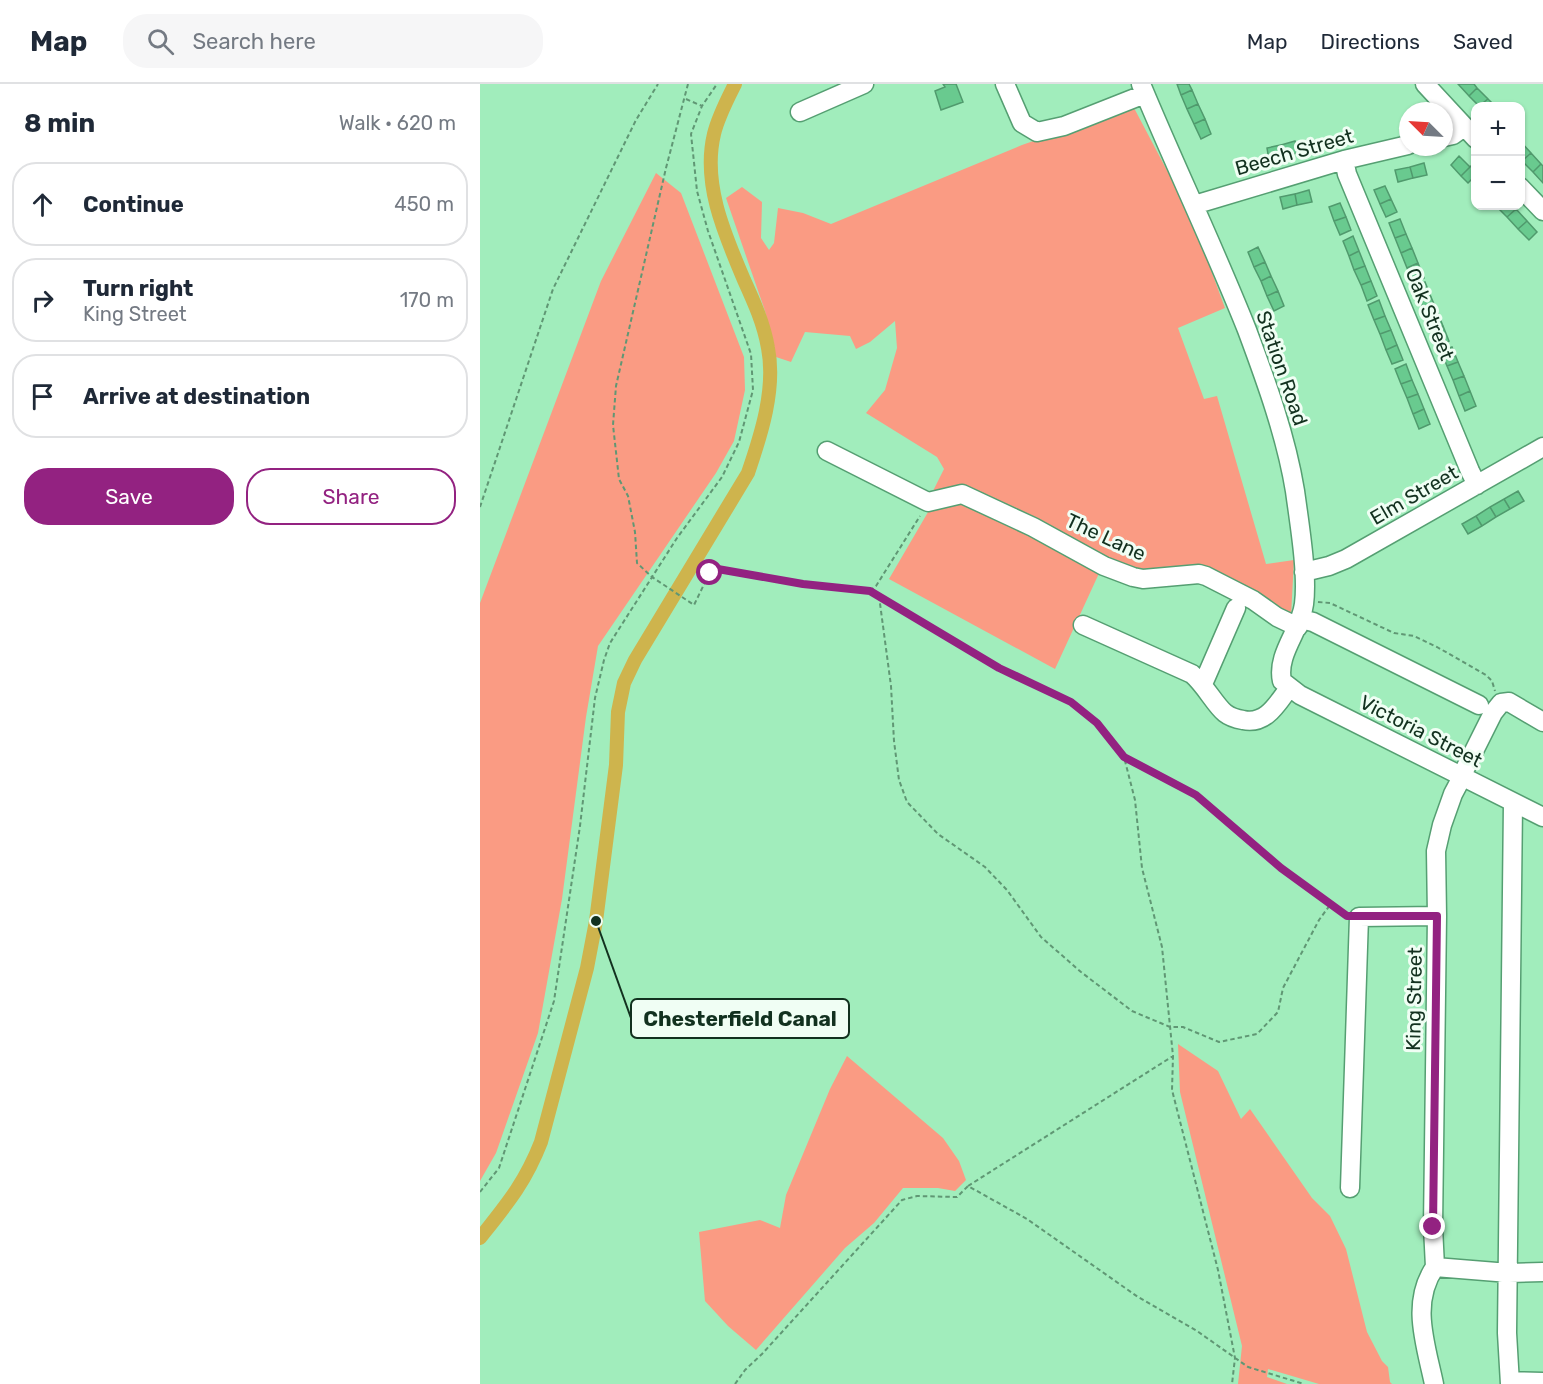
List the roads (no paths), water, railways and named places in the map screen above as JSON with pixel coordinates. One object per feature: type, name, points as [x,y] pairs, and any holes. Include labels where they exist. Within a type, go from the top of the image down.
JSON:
[{"type":"street","points":[[800,112],[864,84]]},
{"type":"street","points":[[1005,84],[1022,123],[1037,132],[1064,126],[1143,89]]},
{"type":"street","points":[[1425,84],[1470,133]]},
{"type":"street","name":"Station Road","points":[[1143,89],[1235,302],[1270,392],[1294,489],[1304,572],[1301,616],[1281,666],[1286,684]]},
{"type":"street","points":[[1453,135],[1470,133]]},
{"type":"street","name":"Beech Street","points":[[1194,205],[1344,160],[1399,147]]},
{"type":"street","name":"Oak Street","points":[[1344,160],[1352,185],[1477,485]]},
{"type":"street","points":[[1525,191],[1543,211]]},
{"type":"street","name":"Elm Street","points":[[1304,572],[1346,559],[1543,447]]},
{"type":"street","name":"The Lane","points":[[827,451],[928,502],[962,494],[1033,527],[1104,566],[1132,577],[1143,579],[1199,574],[1253,600],[1277,617],[1301,616],[1440,694],[1479,705]]},
{"type":"street","points":[[1203,684],[1236,608]]},
{"type":"street","points":[[1083,625],[1115,648],[1192,674],[1203,684],[1225,713],[1237,719],[1260,720],[1271,712],[1286,684]]},
{"type":"street","name":"Victoria Street","points":[[1286,684],[1543,818]]},
{"type":"street","name":"King Street","points":[[1435,1267],[1433,1227],[1436,851],[1453,794],[1493,713],[1501,703],[1509,702],[1543,722]]},
{"type":"street","points":[[1513,803],[1507,1333],[1510,1383],[1543,1382]]},
{"type":"street","points":[[1350,1188],[1359,917],[1437,916]]},
{"type":"street","points":[[1434,1384],[1424,1342],[1421,1313],[1424,1285],[1435,1267],[1509,1273],[1543,1272]]},
{"type":"waterway","points":[[480,1238],[522,1181],[541,1142],[587,968],[596,921],[616,765],[618,712],[624,683],[635,660],[748,473],[766,412],[770,379],[766,339],[717,209],[711,172],[714,134],[735,84]]},
{"type":"place","name":"Chesterfield Canal","points":[[596,921]]}]
